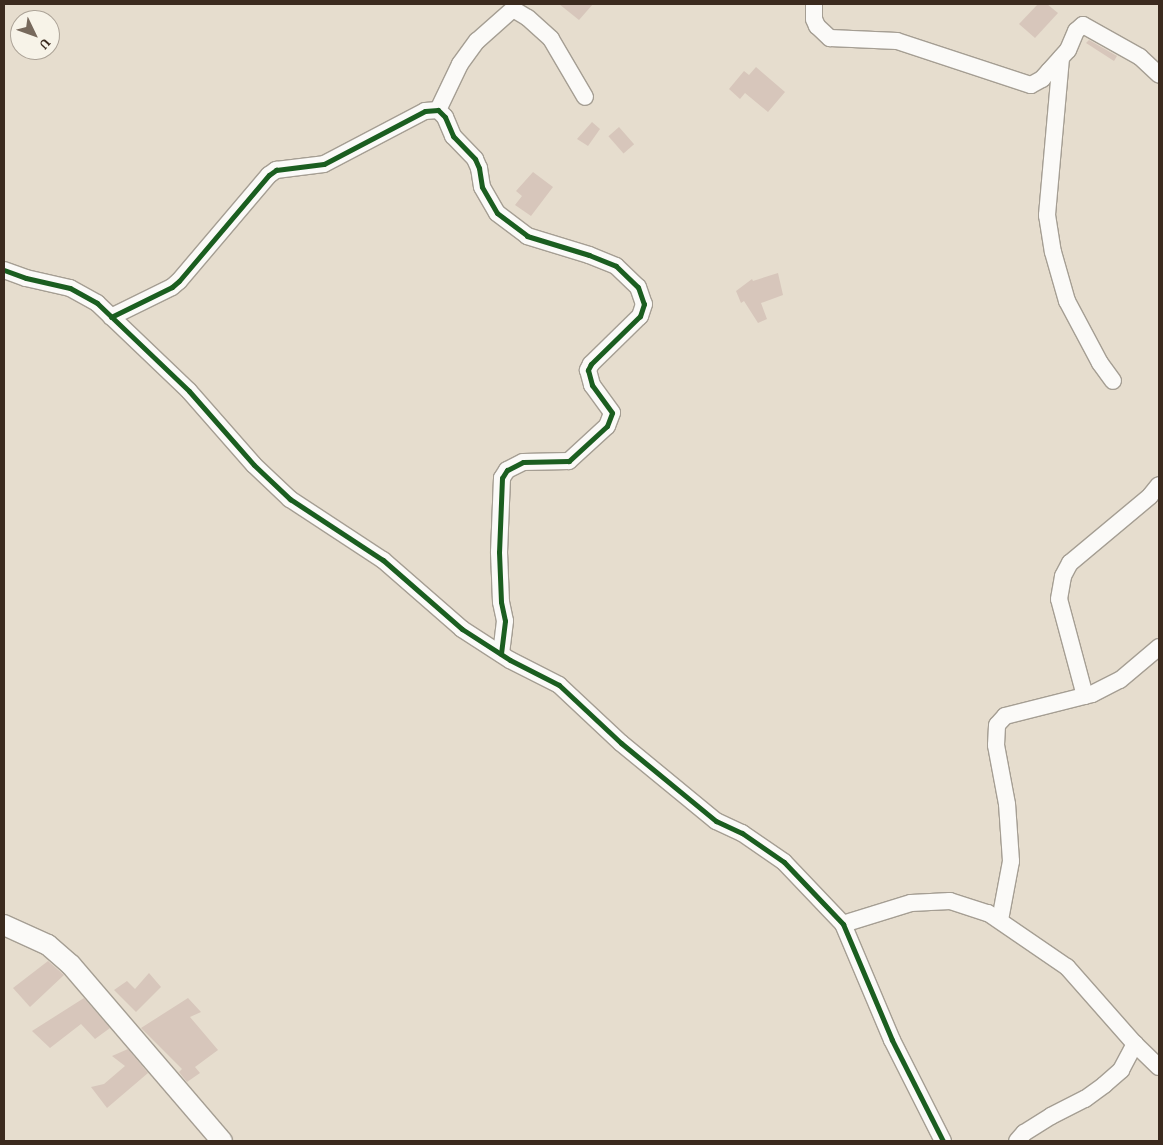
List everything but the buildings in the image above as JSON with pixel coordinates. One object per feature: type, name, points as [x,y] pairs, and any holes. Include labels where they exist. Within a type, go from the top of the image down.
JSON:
[{"type":"street","points":[[814,4],[814,19],[817,26],[830,38],[902,43],[945,59],[1031,85],[1042,79],[1068,50],[1076,31],[1086,25],[1140,57],[1159,75]]},
{"type":"street","points":[[438,110],[460,64],[477,41],[514,6],[551,39],[585,97]]},
{"type":"street","points":[[1061,58],[1047,215],[1053,252],[1067,301],[1100,363],[1112,381]]},
{"type":"street","points":[[111,317],[172,287],[179,281],[276,170],[324,164],[425,111],[438,110],[445,117],[453,136],[475,159],[479,168],[482,187],[497,213],[527,236],[589,255],[616,266],[638,287],[644,304],[640,316],[591,364],[588,370],[592,385],[612,413],[607,426],[569,461],[523,462],[507,470],[502,478],[499,552],[501,602],[505,621],[501,654]]},
{"type":"street","points":[[4,270],[26,278],[70,288],[97,304],[189,391],[254,465],[290,499],[383,560],[462,629],[501,654],[559,685],[621,743],[716,821],[742,834],[784,862],[842,924],[892,1040],[943,1141]]},
{"type":"street","points":[[1085,696],[1059,599],[1063,576],[1070,563],[1150,496],[1159,485]]},
{"type":"street","points":[[1000,920],[1011,861],[1007,804],[996,745],[997,725],[1005,716],[1053,706],[1085,696],[1120,680],[1159,646]]},
{"type":"street","points":[[842,924],[911,903],[950,901],[988,912],[1067,968],[1135,1044],[1159,1067]]},
{"type":"street","points":[[4,926],[48,946],[71,965],[222,1141]]},
{"type":"street","points":[[1017,1141],[1031,1129],[1085,1099],[1104,1085],[1121,1070],[1135,1044]]},
{"type":"cycle path","points":[[111,317],[172,287],[179,281],[269,175],[276,170],[324,164],[425,111],[438,110],[445,117],[453,136],[475,159],[479,168],[482,187],[497,213],[527,236],[589,255],[616,266],[638,287],[644,304],[640,316],[591,364],[588,370],[592,385],[612,413],[607,426],[569,461],[523,462],[507,470],[502,478],[499,552],[501,602],[505,621],[501,654]]},
{"type":"cycle path","points":[[4,270],[26,278],[70,288],[97,303],[189,391],[254,465],[290,499],[383,560],[462,629],[510,660],[559,685],[621,743],[716,821],[742,833],[784,862],[843,924],[892,1040],[943,1141]]}]
